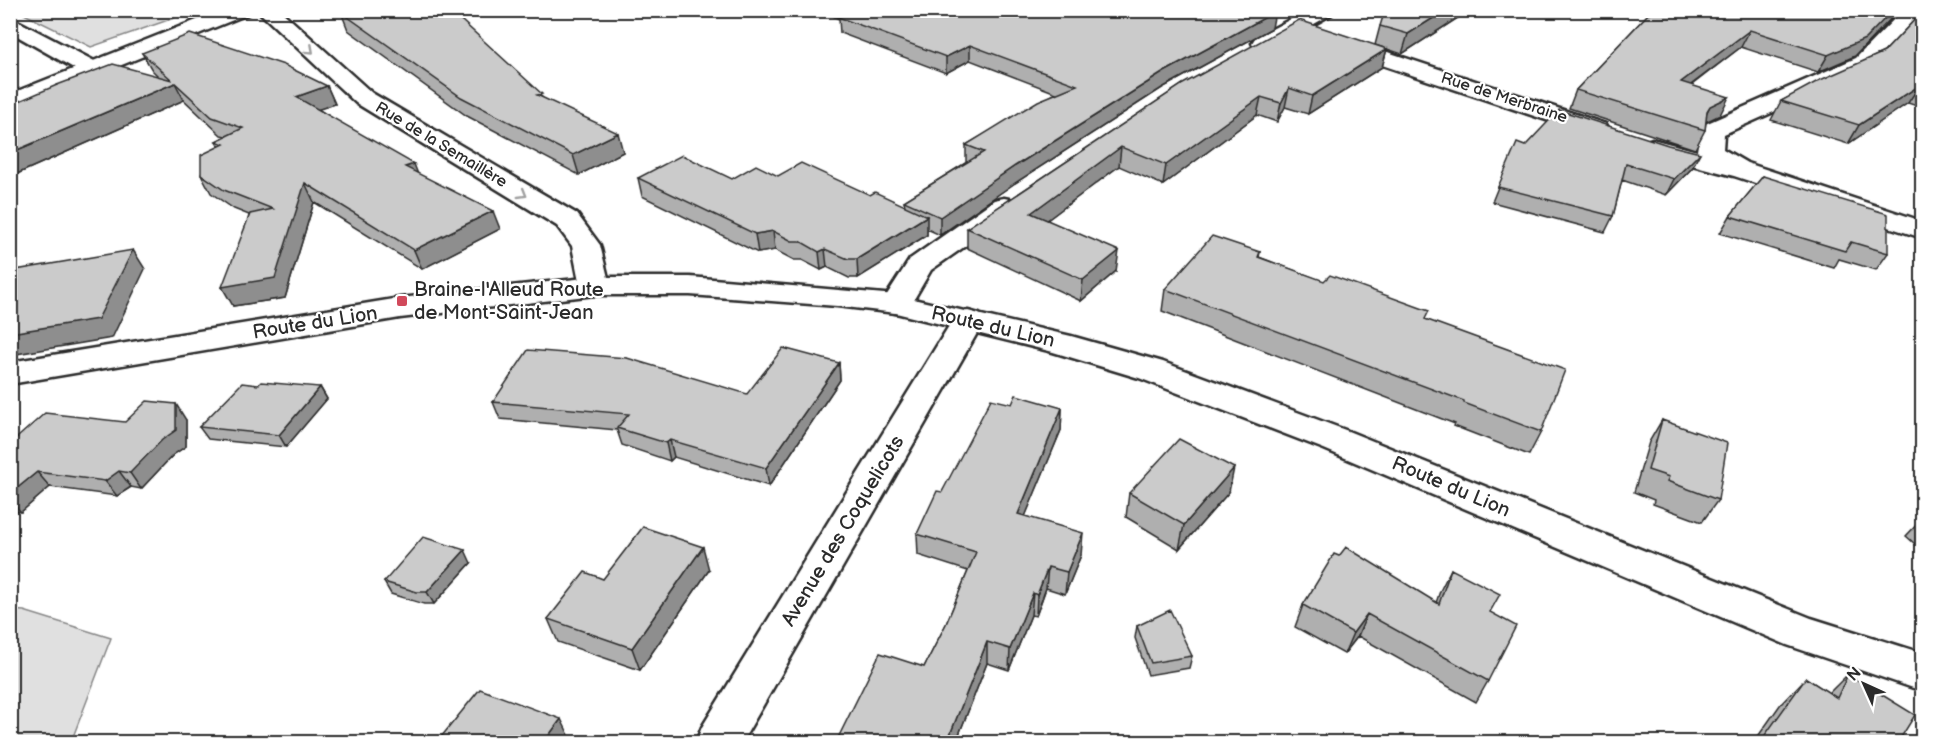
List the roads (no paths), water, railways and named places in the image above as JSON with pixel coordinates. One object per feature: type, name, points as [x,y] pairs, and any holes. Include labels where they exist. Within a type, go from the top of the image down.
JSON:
[{"type":"street","points":[[10,103],[241,10]]},
{"type":"street","name":"Rue de la Semaillère","points":[[267,10],[364,98],[567,220],[586,245],[595,286]]},
{"type":"street","points":[[1242,56],[1325,10]]},
{"type":"street","points":[[1743,170],[1710,153],[1712,130],[1864,63],[1915,10]]},
{"type":"street","points":[[10,23],[94,70]]},
{"type":"street","name":"Rue de Merbraine","points":[[1292,27],[1670,153],[1743,170],[1923,230]]},
{"type":"street","points":[[896,304],[921,265],[1024,191]]},
{"type":"street","name":"Route du Lion","points":[[10,373],[400,308],[595,286],[690,286],[837,297],[896,304],[1060,343],[1151,370],[1336,440],[1802,633],[1923,672]]},
{"type":"street","name":"Avenue des Coquelicots","points":[[718,742],[969,321]]},
{"type":"place","name":"Braine-l'Alleud Route de Mont-Saint-Jean","points":[[402,301]]}]
